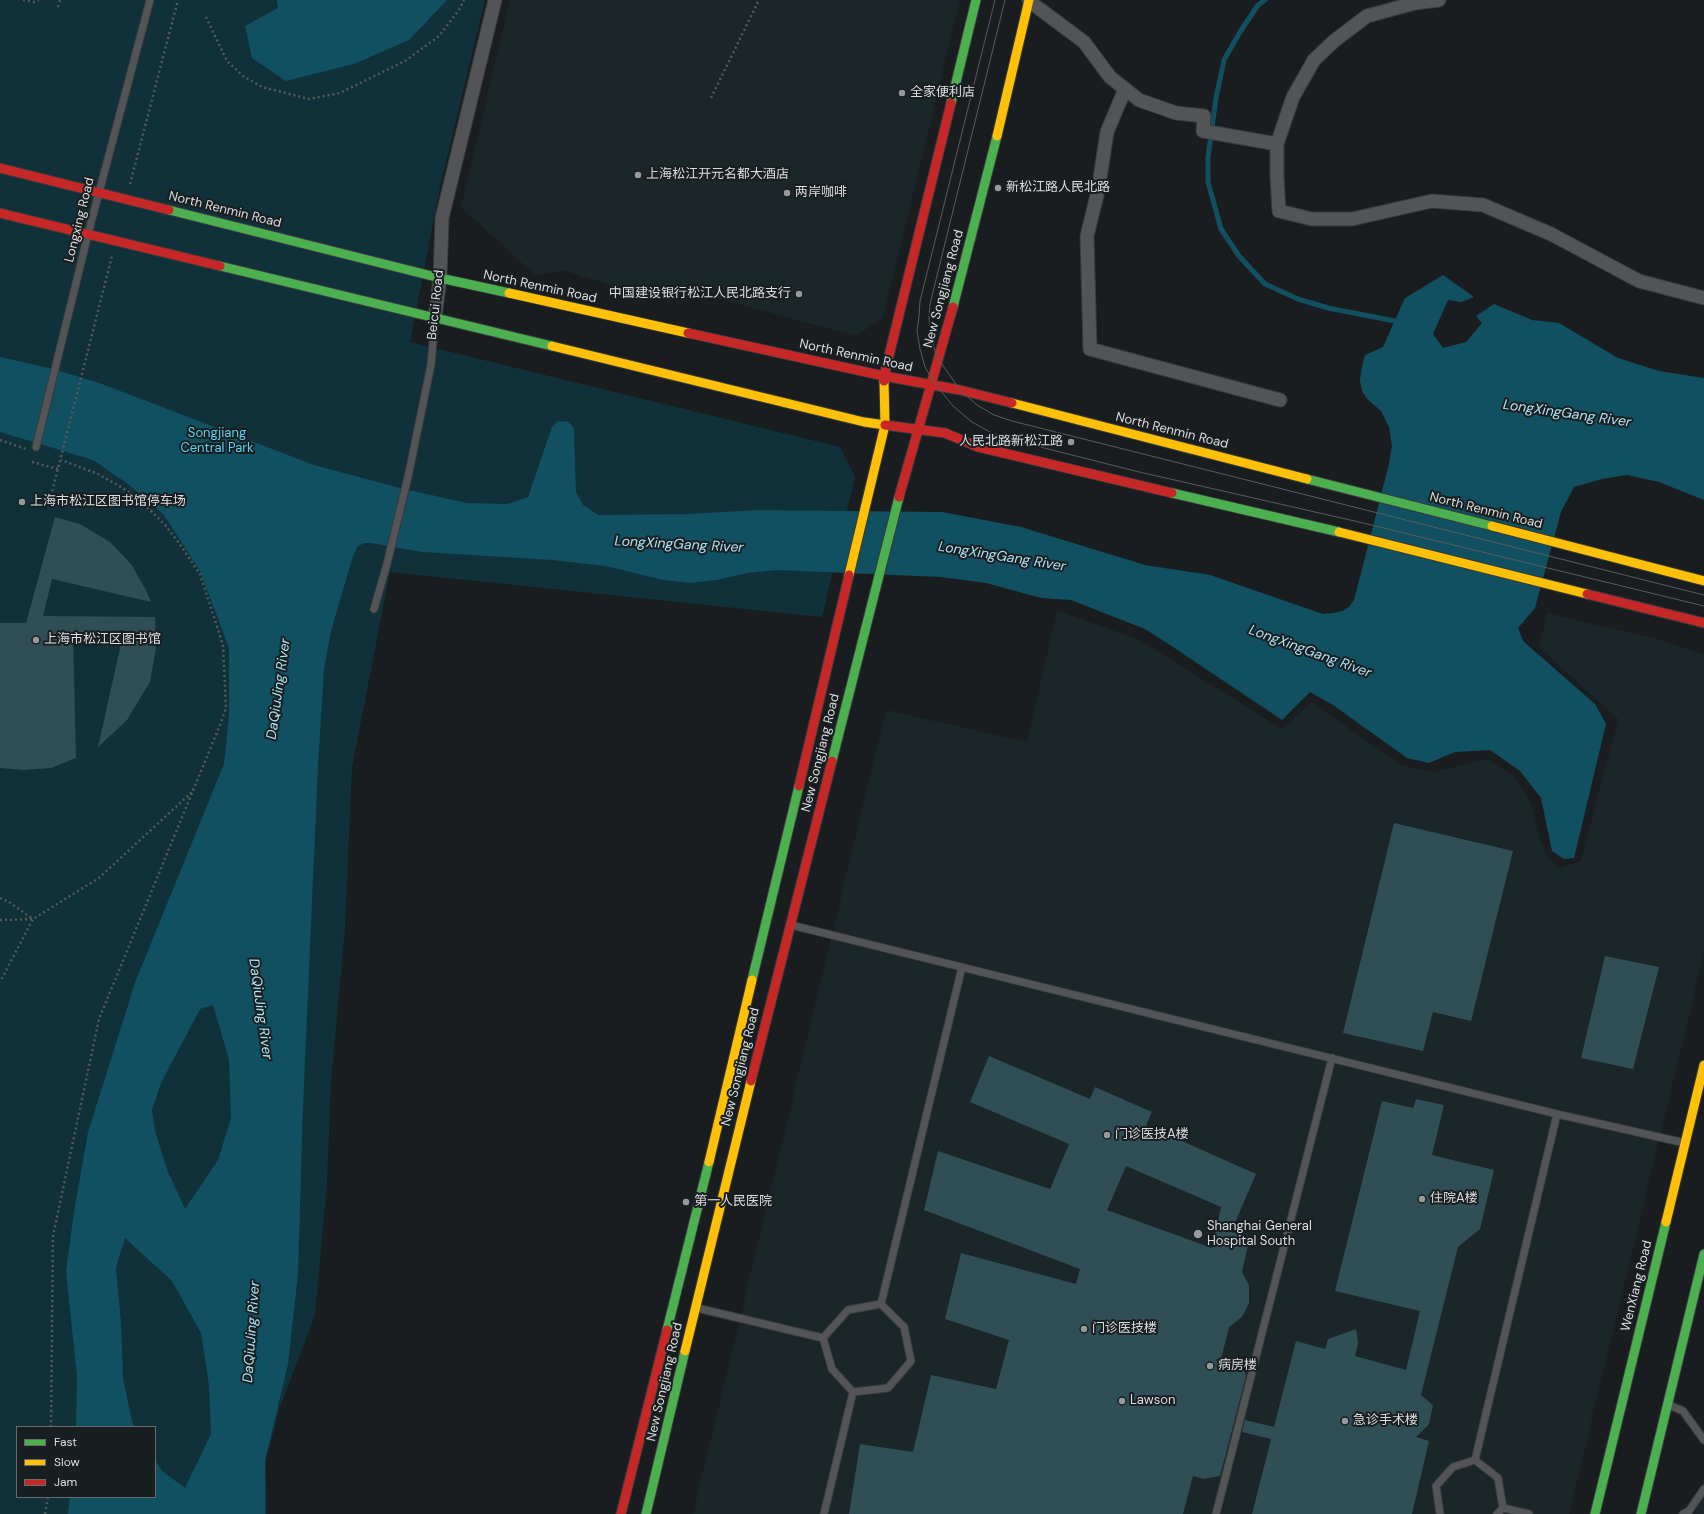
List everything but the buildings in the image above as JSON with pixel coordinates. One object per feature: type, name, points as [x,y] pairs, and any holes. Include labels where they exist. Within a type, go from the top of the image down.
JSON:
[{"type":"main road","name":"New Songjiang Road","points":[[621,1514],[700,1199],[885,425],[884,376],[976,0]]},
{"type":"main road","name":"New Songjiang Road","points":[[646,1514],[739,1128],[790,925],[896,509],[932,385],[985,185],[1029,0]]},
{"type":"main road","name":"North Renmin Road","points":[[0,168],[440,278],[884,376],[975,394],[1704,581]]},
{"type":"main road","points":[[0,213],[435,316],[864,422],[945,433],[978,447],[1363,538],[1704,623]]},
{"type":"main road","name":"WenXiang Road","points":[[1595,1514],[1704,1065]]},
{"type":"main road","points":[[1641,1514],[1669,1405],[1704,1254]]},
{"type":"street","name":"Beicui Road","points":[[435,316],[440,278],[442,218],[495,0]]},
{"type":"street","points":[[1029,0],[1084,42],[1110,77],[1139,100],[1176,113],[1204,116],[1203,131],[1277,144]]},
{"type":"street","points":[[1438,0],[1415,3],[1367,16],[1334,41],[1314,60],[1293,97],[1277,144],[1279,211],[1312,219],[1352,219],[1432,201],[1483,205],[1551,234],[1639,281],[1704,298]]},
{"type":"street","points":[[1125,89],[1107,132],[1098,191],[1087,236],[1090,349],[1280,400]]},
{"type":"lane","name":"Longxing Road","points":[[36,447],[88,234],[150,0]]},
{"type":"lane","name":"Beicui Road","points":[[374,609],[387,564],[408,477],[431,365],[435,316]]},
{"type":"lane","points":[[790,925],[1557,1114],[1685,1143]]},
{"type":"lane","points":[[881,1304],[962,967]]},
{"type":"lane","points":[[1216,1514],[1332,1058]]},
{"type":"lane","points":[[1475,1460],[1557,1114]]},
{"type":"lane","points":[[823,1338],[848,1310],[881,1304]]},
{"type":"lane","points":[[853,1392],[888,1388],[911,1361],[904,1327],[881,1304]]},
{"type":"lane","points":[[696,1307],[823,1338]]},
{"type":"lane","points":[[823,1338],[832,1369],[853,1392]]},
{"type":"lane","points":[[824,1514],[853,1392]]},
{"type":"lane","points":[[1669,1405],[1683,1411],[1704,1440]]},
{"type":"lane","points":[[1475,1460],[1498,1478],[1503,1508]]},
{"type":"lane","points":[[1440,1514],[1436,1486],[1453,1467],[1475,1460]]},
{"type":"lane","points":[[1683,1514],[1689,1511],[1704,1489]]},
{"type":"lane","points":[[1497,1514],[1503,1508]]},
{"type":"lane","points":[[1503,1508],[1529,1514]]},
{"type":"path","points":[[23,0],[34,2],[40,0]]},
{"type":"path","points":[[58,7],[60,0]]},
{"type":"path","points":[[206,17],[227,61],[243,76],[262,87],[309,99],[340,93],[405,61],[439,36],[460,10],[464,0]]},
{"type":"path","points":[[711,98],[759,0]]},
{"type":"path","points":[[51,496],[82,374]]},
{"type":"path","points":[[0,440],[28,449]]},
{"type":"path","points":[[51,1426],[53,1236],[99,1019],[194,790],[226,708],[223,645],[200,574],[165,525],[147,507],[126,490],[98,474],[61,460]]},
{"type":"path","points":[[32,462],[58,469]]},
{"type":"path","points":[[0,920],[33,919],[99,878],[194,790]]},
{"type":"path","points":[[0,898],[9,902],[33,919]]},
{"type":"path","points":[[0,982],[33,919]]},
{"type":"path","points":[[46,1514],[48,1498]]},
{"type":"shaded area","points":[[510,0],[960,0],[883,318],[856,336],[679,288],[652,298],[565,271],[535,275],[461,207]]},
{"type":"shaded area","name":"Shanghai General Hospital South","points":[[1057,611],[1138,639],[1282,729],[1311,702],[1401,765],[1433,772],[1487,759],[1515,777],[1531,803],[1539,836],[1547,857],[1560,868],[1581,861],[1618,719],[1539,647],[1547,613],[1661,640],[1704,655],[1704,953],[1569,1514],[693,1514],[886,710],[1027,742]]},
{"type":"shaded area","points":[[1704,1477],[1704,1514],[1695,1514]]},
{"type":"green space","name":"Songjiang Central Park","points":[[0,0],[485,0],[440,187],[410,342],[840,447],[855,477],[822,617],[390,572],[352,767],[345,927],[331,1082],[327,1182],[315,1315],[280,1407],[266,1460],[267,1514],[0,1514]]},
{"type":"water","points":[[277,0],[447,0],[409,40],[354,64],[286,81],[252,58],[245,26],[278,8]]},
{"type":"water","points":[[1443,275],[1474,297],[1461,302],[1448,300],[1433,334],[1443,348],[1466,342],[1482,323],[1476,316],[1494,304],[1532,320],[1559,323],[1618,358],[1659,371],[1704,378],[1704,500],[1659,482],[1627,475],[1602,479],[1574,487],[1561,512],[1535,608],[1518,628],[1523,641],[1595,704],[1606,724],[1574,858],[1564,859],[1552,851],[1541,798],[1520,771],[1490,750],[1455,752],[1429,763],[1407,758],[1333,705],[1310,692],[1282,720],[1145,629],[1071,600],[1041,598],[986,583],[941,577],[777,570],[747,573],[717,580],[690,583],[663,580],[606,566],[552,560],[422,552],[371,543],[364,543],[357,547],[352,559],[331,631],[324,669],[318,766],[303,1107],[298,1274],[288,1364],[265,1461],[265,1514],[68,1514],[70,1498],[156,1498],[156,1462],[162,1471],[185,1488],[211,1434],[209,1386],[201,1333],[172,1281],[125,1238],[116,1268],[121,1323],[123,1378],[132,1422],[134,1426],[76,1426],[77,1377],[66,1271],[74,1212],[88,1132],[136,980],[224,764],[229,716],[229,648],[200,571],[164,515],[128,484],[93,460],[0,432],[0,357],[53,369],[102,384],[314,465],[400,488],[467,503],[507,504],[528,497],[552,427],[558,421],[569,422],[574,429],[576,492],[583,505],[598,515],[688,514],[757,510],[942,512],[1021,527],[1145,565],[1210,575],[1323,614],[1342,611],[1349,607],[1354,600],[1389,464],[1392,446],[1389,427],[1381,411],[1367,399],[1362,391],[1360,381],[1365,355],[1383,347],[1405,298]],"holes":[[[213,1005],[229,1059],[231,1118],[218,1160],[185,1209],[168,1172],[155,1131],[152,1110],[161,1083],[200,1009]]]},
{"type":"waterway","points":[[1265,0],[1258,5],[1224,60],[1216,98],[1208,157],[1208,182],[1221,229],[1239,256],[1265,284],[1298,299],[1328,308],[1400,322]]},
{"type":"tram line","points":[[995,0],[920,301],[917,331],[925,367],[933,381],[953,406],[972,422],[990,432],[1009,439],[1135,471],[1359,522],[1704,606]]},
{"type":"tram line","points":[[1005,0],[930,304],[929,318],[934,348],[939,360],[960,390],[977,405],[994,415],[1012,421],[1704,595]]},
{"type":"traffic: fast","points":[[951,103],[976,0]]},
{"type":"traffic: fast","points":[[953,307],[997,136]]},
{"type":"traffic: fast","points":[[169,210],[440,278],[509,293]]},
{"type":"traffic: fast","points":[[220,266],[552,346]]},
{"type":"traffic: fast","points":[[1307,479],[1492,526]]},
{"type":"traffic: fast","points":[[1172,493],[1339,532]]},
{"type":"traffic: fast","points":[[832,761],[899,497]]},
{"type":"traffic: fast","points":[[752,980],[799,786]]},
{"type":"traffic: fast","points":[[667,1330],[709,1162]]},
{"type":"traffic: fast","points":[[1595,1514],[1666,1222]]},
{"type":"traffic: fast","points":[[1641,1514],[1704,1254]]},
{"type":"traffic: fast","points":[[646,1514],[685,1351]]},
{"type":"traffic: slow","points":[[997,136],[1029,0]]},
{"type":"traffic: slow","points":[[509,293],[688,333]]},
{"type":"traffic: slow","points":[[552,346],[864,422],[885,425]]},
{"type":"traffic: slow","points":[[849,575],[885,425],[884,381]]},
{"type":"traffic: slow","points":[[1012,403],[1307,479]]},
{"type":"traffic: slow","points":[[1492,526],[1704,581]]},
{"type":"traffic: slow","points":[[1339,532],[1587,594]]},
{"type":"traffic: slow","points":[[709,1162],[752,980]]},
{"type":"traffic: slow","points":[[1666,1222],[1704,1065]]},
{"type":"traffic: slow","points":[[685,1351],[751,1081]]},
{"type":"traffic: jam","points":[[884,381],[951,103]]},
{"type":"traffic: jam","points":[[0,168],[169,210]]},
{"type":"traffic: jam","points":[[0,213],[220,266]]},
{"type":"traffic: jam","points":[[899,497],[953,307]]},
{"type":"traffic: jam","points":[[688,333],[884,376],[960,390],[1012,403]]},
{"type":"traffic: jam","points":[[885,425],[945,433],[978,447],[1172,493]]},
{"type":"traffic: jam","points":[[799,786],[849,575]]},
{"type":"traffic: jam","points":[[1587,594],[1704,623]]},
{"type":"traffic: jam","points":[[751,1081],[832,761]]},
{"type":"traffic: jam","points":[[621,1514],[667,1330]]},
{"type":"place","name":"全家便利店","points":[[902,93]]},
{"type":"place","name":"上海松江开元名都大酒店","points":[[638,175]]},
{"type":"place","name":"新松江路人民北路","points":[[998,188]]},
{"type":"place","name":"两岸咖啡","points":[[787,193]]},
{"type":"place","name":"中国建设银行松江人民北路支行","points":[[799,294]]},
{"type":"place","name":"人民北路新松江路","points":[[1071,442]]},
{"type":"place","name":"上海市松江区图书馆停车场","points":[[22,502]]},
{"type":"place","name":"上海市松江区图书馆","points":[[36,640]]},
{"type":"place","name":"门诊医技A楼","points":[[1107,1135]]},
{"type":"place","name":"住院A楼","points":[[1422,1199]]},
{"type":"place","name":"第一人民医院","points":[[686,1202]]},
{"type":"place","name":"Shanghai General Hospital South","points":[[1198,1234]]},
{"type":"place","name":"门诊医技楼","points":[[1084,1329]]},
{"type":"place","name":"病房楼","points":[[1210,1366]]},
{"type":"place","name":"Lawson","points":[[1122,1401]]},
{"type":"place","name":"急诊手术楼","points":[[1345,1421]]},
{"type":"water label","name":"LongXingGang River","points":[[1567,414]]},
{"type":"water label","name":"LongXingGang River","points":[[679,545]]},
{"type":"water label","name":"LongXingGang River","points":[[1002,557]]},
{"type":"water label","name":"LongXingGang River","points":[[1310,652]]},
{"type":"water label","name":"DaQiuJing River","points":[[279,689]]},
{"type":"water label","name":"DaQiuJing River","points":[[260,1009]]},
{"type":"water label","name":"DaQiuJing River","points":[[252,1332]]}]
